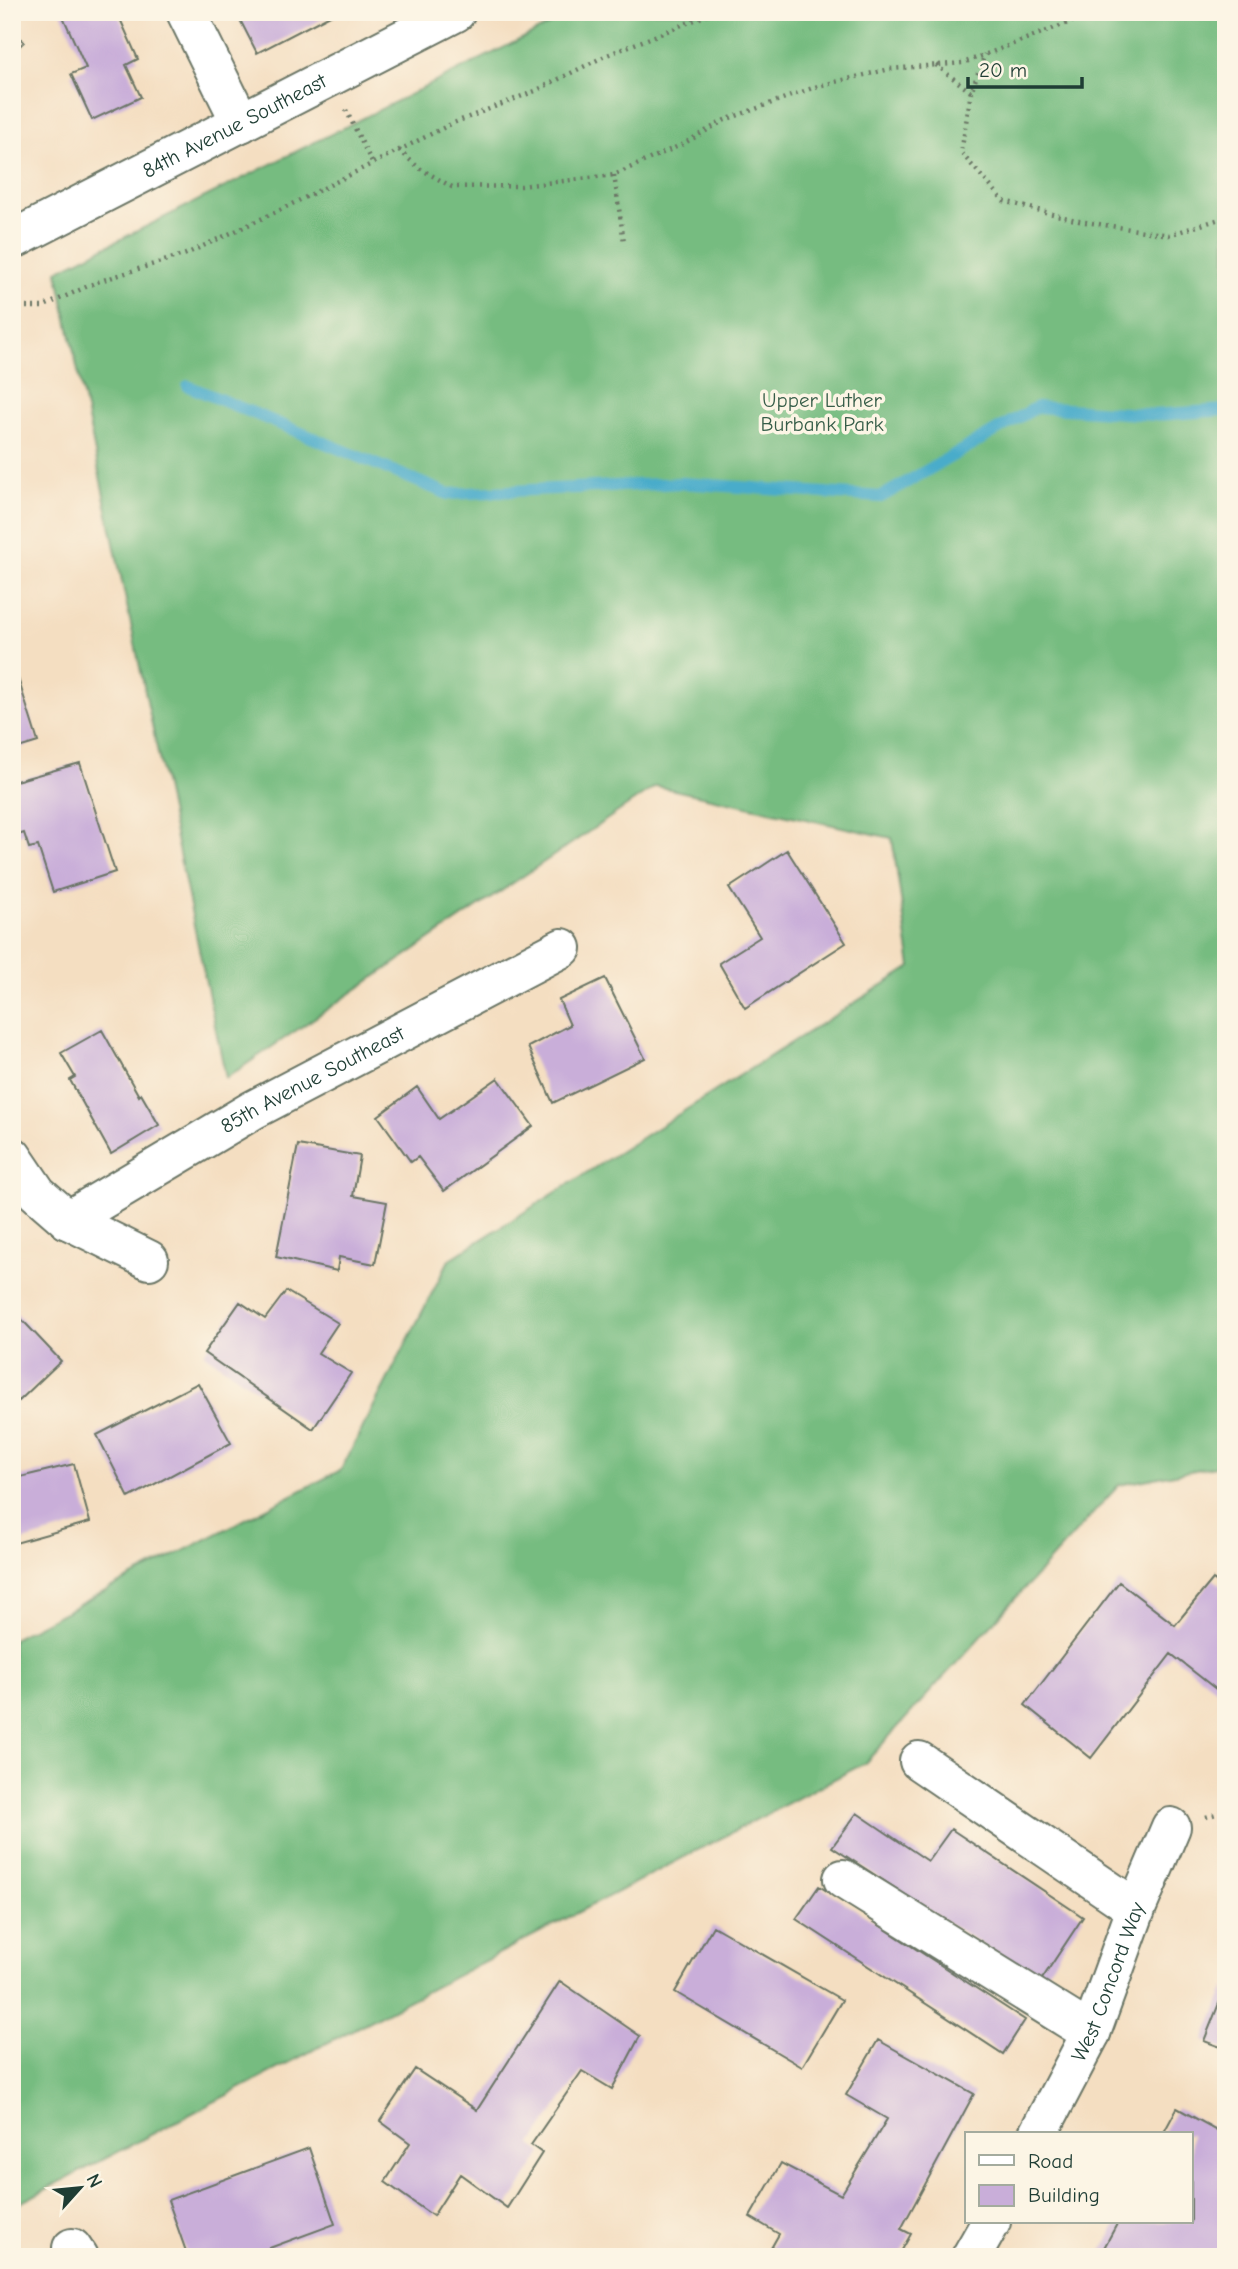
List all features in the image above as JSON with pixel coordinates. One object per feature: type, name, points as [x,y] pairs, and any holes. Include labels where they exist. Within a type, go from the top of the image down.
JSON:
[{"type":"street","points":[[186,12],[241,122]]},
{"type":"street","name":"84th Avenue Southeast","points":[[12,240],[327,79],[432,18]]},
{"type":"street","name":"85th Avenue Southeast","points":[[68,1220],[253,1111],[562,948]]},
{"type":"street","points":[[12,1156],[37,1193],[68,1220],[149,1260]]},
{"type":"street","points":[[919,1761],[1136,1909]]},
{"type":"street","name":"West Concord Way","points":[[1039,2132],[1091,2033],[1136,1909],[1171,1828]]},
{"type":"street","points":[[843,1879],[1091,2033]]},
{"type":"street","points":[[971,2257],[990,2224]]},
{"type":"path","points":[[12,307],[42,307],[97,282],[187,254],[451,124],[535,91],[607,55],[715,12]]},
{"type":"path","points":[[399,150],[419,168],[452,187],[521,186],[614,175],[683,144],[725,120],[818,86],[890,69],[963,63],[1091,12]]},
{"type":"path","points":[[985,54],[971,92],[961,153],[1004,201],[1079,221],[1169,235],[1226,217]]},
{"type":"path","points":[[935,65],[971,92]]},
{"type":"path","points":[[327,79],[345,108],[372,163]]},
{"type":"path","points":[[614,175],[624,242]]},
{"type":"green space","name":"Upper Luther Burbank Park","points":[[575,12],[1226,12],[1226,1464],[1119,1485],[865,1763],[12,2207],[12,1639],[341,1470],[449,1260],[911,967],[892,838],[656,786],[226,1078],[57,271]]},
{"type":"building","points":[[61,12],[117,12],[138,59],[126,65],[141,97],[92,120],[71,74],[86,68]]},
{"type":"building","points":[[236,12],[336,12],[257,53]]},
{"type":"building","points":[[12,29],[24,42],[12,53]]},
{"type":"building","points":[[12,659],[38,742],[12,750]]},
{"type":"building","points":[[80,763],[115,872],[53,892],[38,846],[29,848],[24,833],[12,837],[12,782]]},
{"type":"building","points":[[787,850],[846,943],[745,1008],[719,963],[760,937],[729,888]]},
{"type":"building","points":[[605,978],[645,1058],[553,1103],[528,1047],[570,1025],[559,1000]]},
{"type":"building","points":[[102,1030],[139,1096],[141,1094],[159,1125],[111,1154],[70,1080],[75,1077],[61,1053]]},
{"type":"building","points":[[498,1078],[533,1126],[444,1191],[418,1157],[411,1162],[378,1116],[417,1087],[439,1119]]},
{"type":"building","points":[[298,1145],[360,1156],[353,1196],[387,1202],[375,1264],[339,1257],[337,1271],[276,1257]]},
{"type":"building","points":[[286,1291],[338,1323],[318,1353],[351,1373],[313,1429],[204,1353],[240,1302],[265,1319]]},
{"type":"building","points":[[12,1309],[61,1361],[19,1401],[12,1394]]},
{"type":"building","points":[[198,1383],[231,1443],[129,1498],[97,1435]]},
{"type":"building","points":[[74,1464],[90,1522],[12,1544],[12,1479]]},
{"type":"building","points":[[1213,1579],[1226,1589],[1226,1697],[1171,1654],[1091,1758],[1025,1705],[1119,1582],[1175,1625]]},
{"type":"building","points":[[857,1813],[928,1861],[951,1829],[1083,1917],[1040,1982],[832,1847]]},
{"type":"building","points":[[819,1886],[1025,2020],[1003,2054],[796,1919]]},
{"type":"building","points":[[713,1926],[842,2000],[802,2067],[675,1992]]},
{"type":"building","points":[[560,1981],[640,2036],[612,2089],[582,2071],[531,2145],[542,2153],[507,2208],[460,2174],[433,2216],[385,2182],[410,2143],[380,2121],[415,2069],[477,2110]]},
{"type":"building","points":[[1226,1986],[1226,2049],[1204,2041]]},
{"type":"building","points":[[878,2040],[974,2094],[901,2229],[911,2234],[898,2257],[766,2257],[779,2234],[750,2217],[781,2163],[841,2195],[887,2119],[846,2095]]},
{"type":"building","points":[[1177,2108],[1226,2135],[1226,2195],[1223,2200],[1226,2201],[1226,2257],[1099,2257],[1117,2224],[1192,2224],[1192,2132],[1164,2132]]},
{"type":"building","points":[[309,2148],[335,2224],[245,2257],[188,2257],[168,2200]]},
{"type":"waterway","points":[[188,386],[448,494],[682,483],[881,497],[1037,407],[1155,415],[1226,410]]}]
